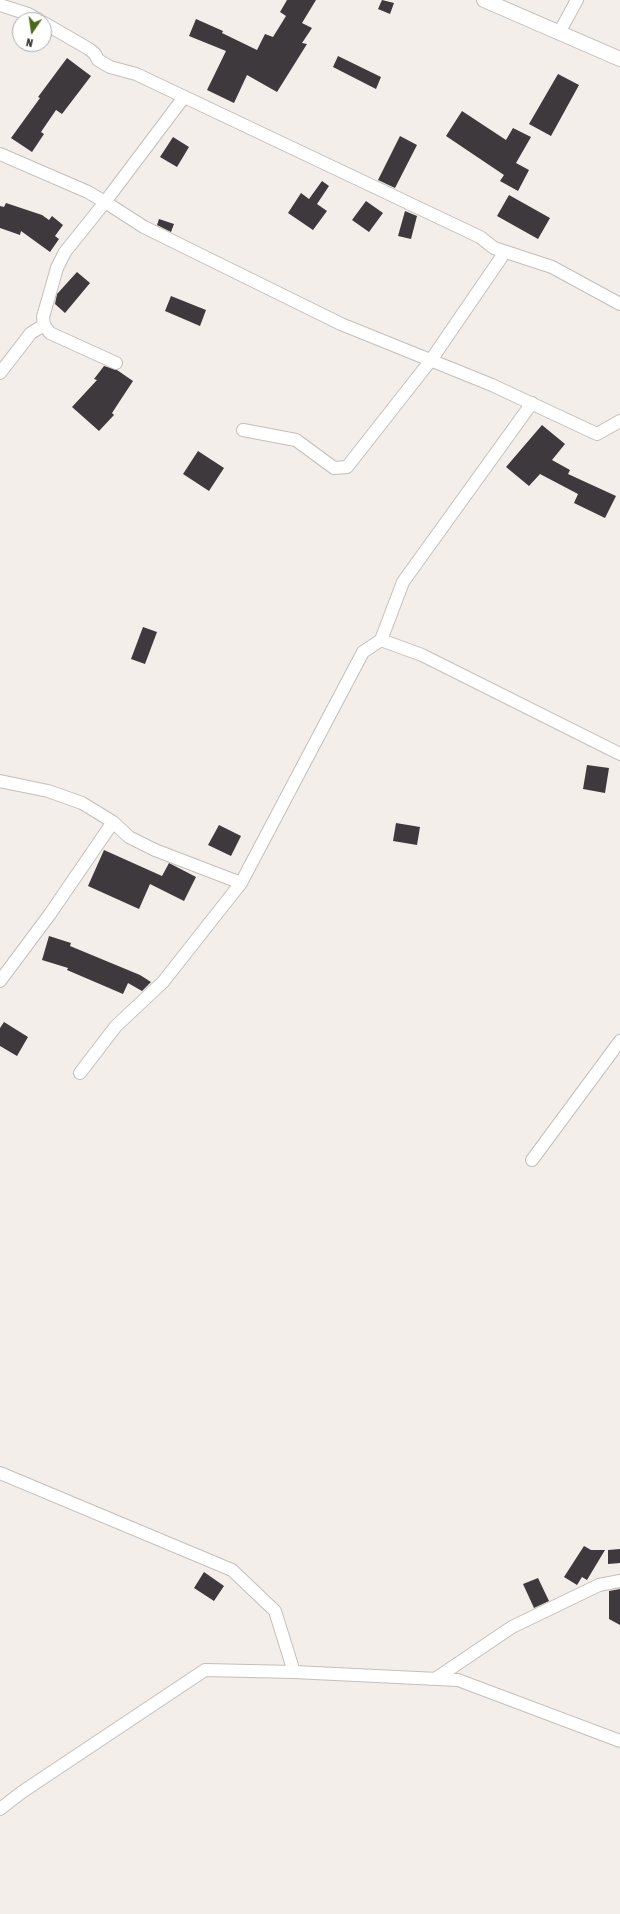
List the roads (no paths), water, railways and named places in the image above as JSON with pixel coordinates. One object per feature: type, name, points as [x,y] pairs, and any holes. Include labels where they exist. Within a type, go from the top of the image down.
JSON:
[{"type":"street","points":[[484,0],[620,59]]},
{"type":"street","points":[[559,33],[577,0]]},
{"type":"street","points":[[0,5],[22,12]]},
{"type":"street","points":[[52,28],[90,49],[98,60],[110,67],[136,74],[287,148],[480,237],[494,248],[552,267],[620,304]]},
{"type":"street","points":[[116,363],[50,333],[44,325],[44,317],[57,268],[65,252],[184,97]]},
{"type":"street","points":[[0,154],[104,202],[144,227],[341,324],[492,385],[597,434],[620,422]]},
{"type":"street","points":[[244,430],[296,440],[334,468],[347,467],[432,360],[505,252]]},
{"type":"street","points":[[0,373],[31,333],[44,325]]},
{"type":"street","points":[[80,1073],[116,1026],[163,982],[241,883],[363,652],[381,640],[403,582],[532,403]]},
{"type":"street","points":[[381,640],[422,655],[620,754]]},
{"type":"street","points":[[0,781],[48,791],[82,802],[113,822],[129,837],[155,850],[241,883]]},
{"type":"street","points":[[0,981],[50,914],[113,822]]},
{"type":"street","points":[[532,1160],[620,1041]]},
{"type":"street","points":[[0,1473],[232,1570],[275,1611],[294,1672]]},
{"type":"street","points":[[435,1679],[512,1627],[599,1585],[620,1581]]},
{"type":"street","points":[[0,1809],[22,1792],[206,1670],[294,1672],[458,1680],[620,1741]]}]
